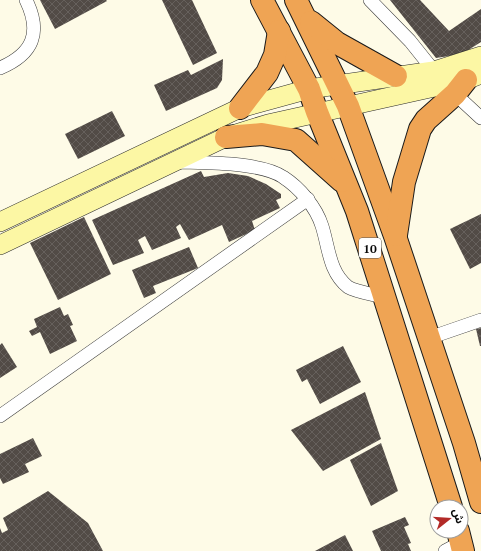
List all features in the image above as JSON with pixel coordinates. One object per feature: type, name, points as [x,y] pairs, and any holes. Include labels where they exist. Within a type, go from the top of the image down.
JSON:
[{"type":"highway","name":"10","points":[[262,0],[309,89],[347,185],[386,298],[449,499]]},
{"type":"highway","name":"10","points":[[301,9],[348,106],[395,236],[464,443],[481,502]]},
{"type":"highway","points":[[301,9],[337,43],[396,76]]},
{"type":"highway","points":[[240,108],[267,73],[275,55],[279,31]]},
{"type":"highway","points":[[395,236],[404,182],[420,129],[426,120],[467,83]]},
{"type":"highway","points":[[226,137],[262,134],[296,140],[347,185]]},
{"type":"main road","points":[[0,222],[240,108],[309,89],[434,71],[481,56]]},
{"type":"main road","points":[[0,245],[172,161],[226,137],[268,124],[317,112],[467,83]]},
{"type":"street","points":[[0,68],[24,53],[33,41],[35,27],[26,0]]},
{"type":"street","points":[[370,0],[410,41],[434,71]]},
{"type":"street","points":[[467,83],[481,118]]},
{"type":"street","points":[[172,161],[238,165],[268,170],[283,176],[308,199],[322,225],[331,263],[340,278],[349,288],[386,298]]},
{"type":"street","points":[[0,416],[308,199]]},
{"type":"street","points":[[429,338],[481,320]]},
{"type":"building","points":[[40,0],[106,0],[107,1],[55,29]]},
{"type":"building","points":[[162,0],[192,0],[217,53],[193,65]]},
{"type":"building","points":[[390,0],[420,0],[449,31],[481,9],[481,42],[462,54],[436,58]]},
{"type":"building","points":[[223,59],[222,80],[217,88],[166,111],[154,85],[188,70],[191,75]]},
{"type":"building","points":[[112,111],[125,136],[78,159],[65,134]]},
{"type":"building","points":[[201,171],[204,177],[228,173],[248,176],[266,184],[281,194],[281,198],[276,200],[280,208],[252,221],[255,230],[229,242],[222,225],[189,240],[180,224],[176,227],[181,238],[152,250],[145,236],[138,240],[144,253],[113,265],[92,220]]},
{"type":"building","points":[[481,214],[481,263],[470,269],[450,229]]},
{"type":"building","points":[[84,217],[111,274],[58,300],[30,243]]},
{"type":"building","points":[[189,247],[198,268],[153,286],[156,293],[144,298],[132,270]]},
{"type":"building","points":[[60,307],[64,316],[68,314],[73,325],[70,326],[77,341],[50,354],[40,332],[32,336],[29,331],[37,327],[34,319]]},
{"type":"building","points":[[481,328],[481,346],[480,346],[476,329]]},
{"type":"building","points":[[2,343],[17,367],[0,378],[0,345]]},
{"type":"building","points":[[343,346],[361,382],[320,404],[307,379],[302,382],[296,370]]},
{"type":"building","points":[[365,392],[381,439],[323,471],[291,430]]},
{"type":"building","points":[[33,438],[42,456],[25,464],[29,472],[3,484],[0,478],[0,454]]},
{"type":"building","points":[[381,443],[398,491],[371,506],[350,460]]},
{"type":"building","points":[[48,491],[88,523],[103,551],[0,551],[0,528],[2,533],[8,530],[3,518]]},
{"type":"building","points":[[405,517],[409,525],[404,527],[411,543],[408,544],[411,551],[381,551],[372,531]]},
{"type":"building","points":[[345,535],[353,551],[315,551]]}]
